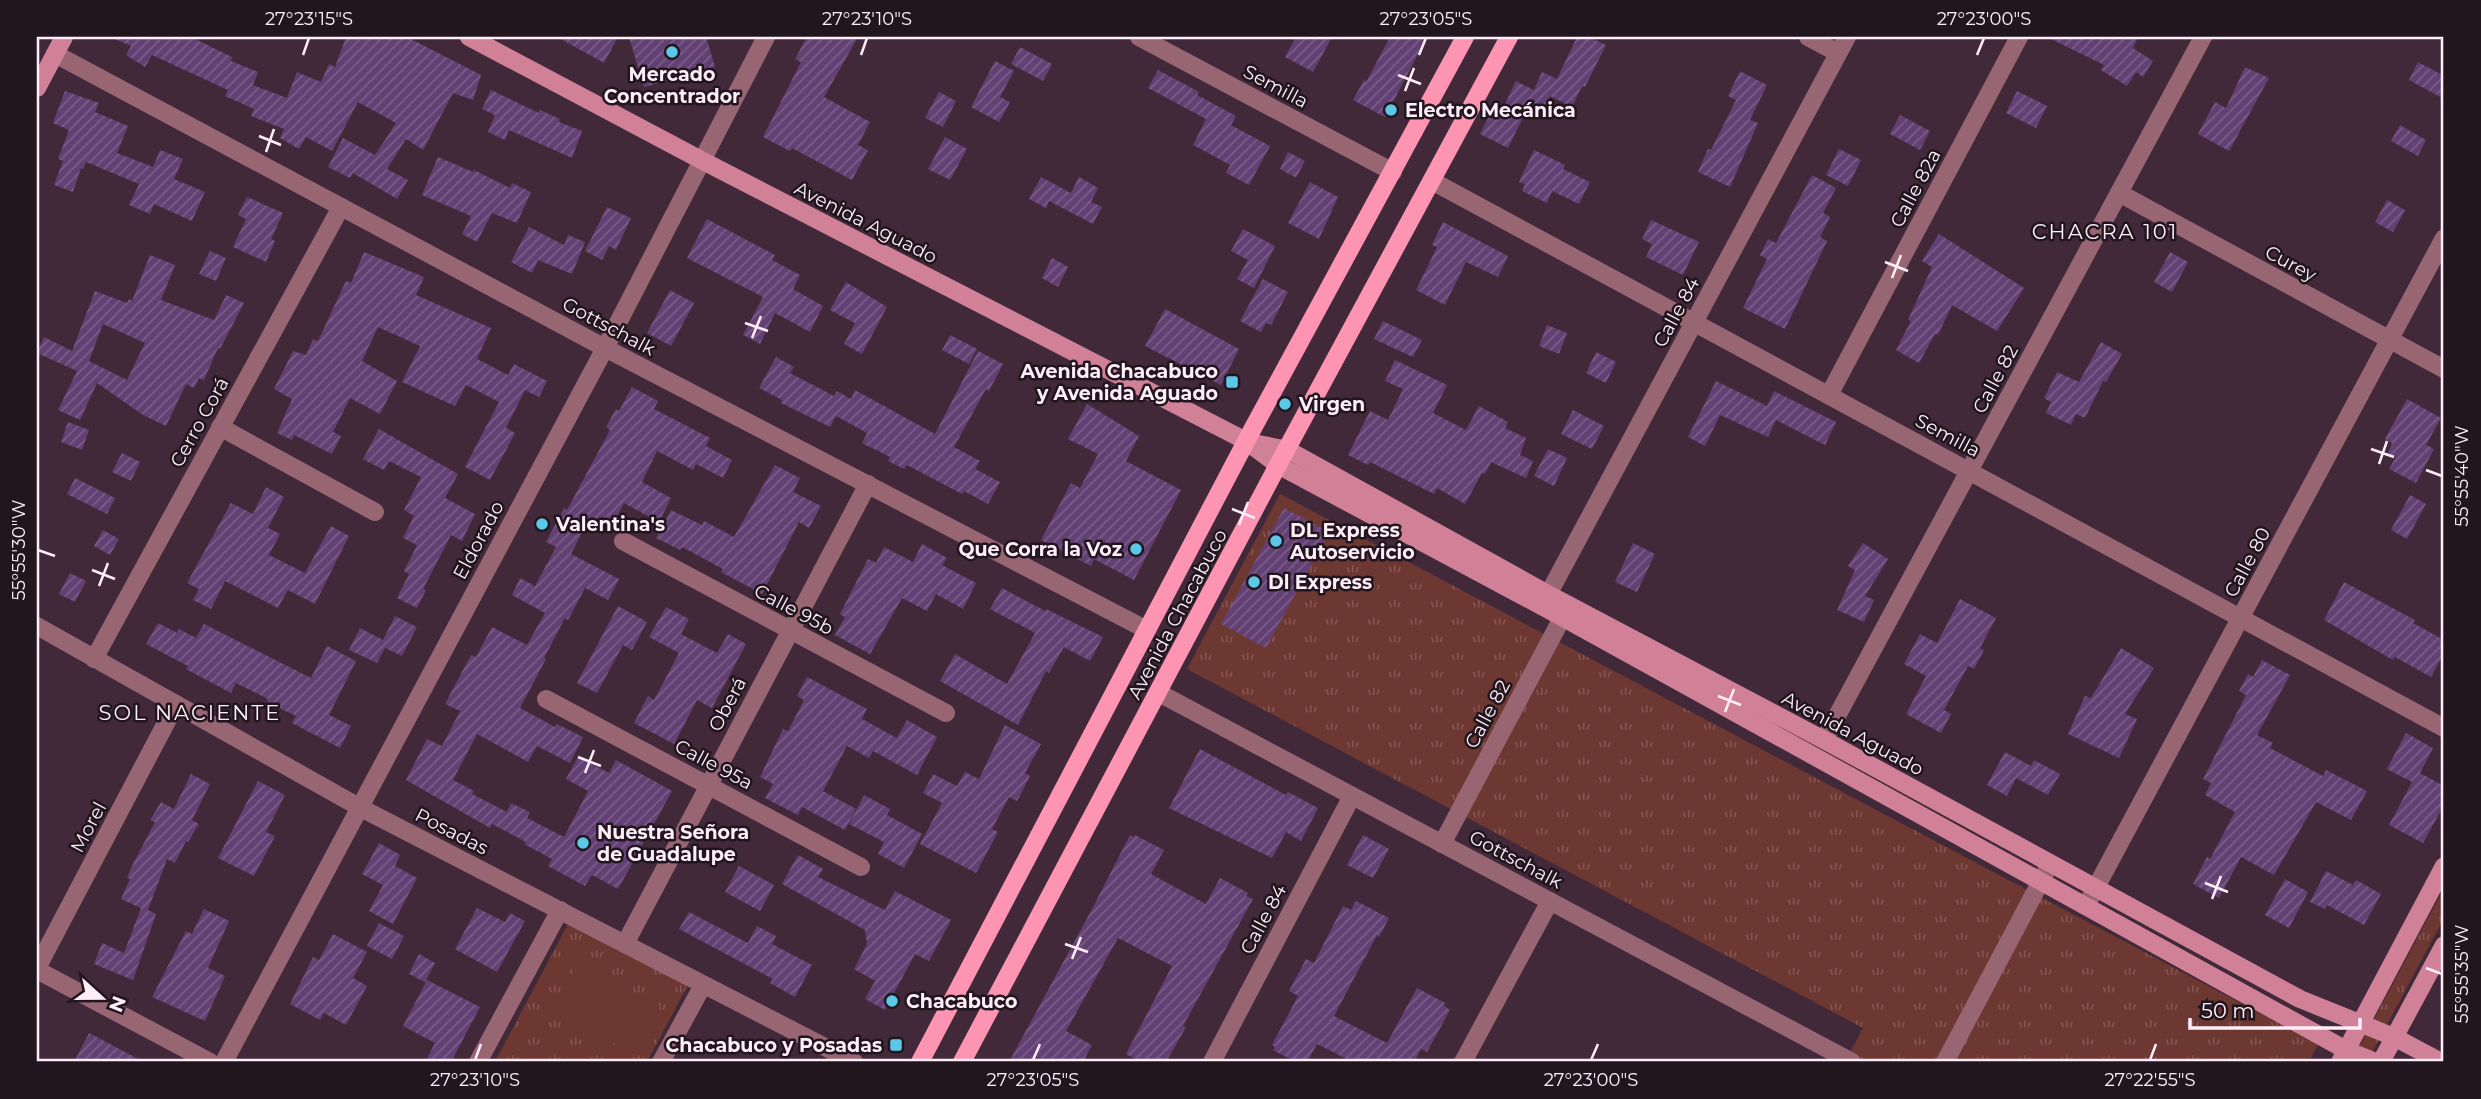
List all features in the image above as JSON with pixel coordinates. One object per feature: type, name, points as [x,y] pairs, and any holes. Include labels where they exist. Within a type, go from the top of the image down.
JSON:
[{"type":"main road","points":[[37,88],[64,37]]},
{"type":"main road","name":"Avenida Aguado","points":[[469,37],[1246,441],[1278,466],[1824,740],[2300,999],[2394,1037],[2441,1062]]},
{"type":"main road","name":"Avenida Chacabuco","points":[[920,1062],[1246,441],[1465,37]]},
{"type":"main road","name":"Avenida Chacabuco","points":[[962,1062],[1509,37]]},
{"type":"main road","name":"Avenida Aguado","points":[[1246,441],[1287,450],[1545,600]]},
{"type":"main road","name":"Avenida Aguado","points":[[1566,611],[2086,906],[2343,1056],[2379,1062]]},
{"type":"main road","points":[[2343,1056],[2444,866]]},
{"type":"main road","points":[[2379,1062],[2444,945]]},
{"type":"street","name":"Eldorado","points":[[225,1062],[605,348],[766,37]]},
{"type":"street","name":"Semilla","points":[[1139,37],[1393,172]]},
{"type":"street","points":[[1808,37],[1842,45]]},
{"type":"street","name":"Calle 82a","points":[[1829,395],[2019,37]]},
{"type":"street","name":"Calle 82","points":[[1824,740],[2203,37]]},
{"type":"street","name":"Calle 84","points":[[1545,600],[1842,45]]},
{"type":"street","name":"Gottschalk","points":[[55,54],[605,348],[1147,630]]},
{"type":"street","name":"Semilla","points":[[1432,181],[2444,728]]},
{"type":"street","name":"Curey","points":[[2119,193],[2444,369]]},
{"type":"street","name":"Cerro Corá","points":[[94,659],[341,207]]},
{"type":"street","name":"Calle 80","points":[[2086,906],[2444,238]]},
{"type":"street","points":[[220,427],[375,512]]},
{"type":"street","name":"Oberá","points":[[625,944],[868,484]]},
{"type":"street","name":"Calle 95b","points":[[623,541],[946,713]]},
{"type":"street","name":"Calle 82","points":[[1443,844],[1566,611]]},
{"type":"street","name":"Posadas","points":[[37,626],[359,807],[853,1062]]},
{"type":"street","name":"Gottschalk","points":[[1159,693],[1550,901],[1822,1055],[1853,1062]]},
{"type":"street","name":"Calle 95a","points":[[546,698],[861,867]]},
{"type":"street","name":"Morel","points":[[37,969],[176,704]]},
{"type":"street","name":"Calle 84","points":[[1212,1062],[1352,796]]},
{"type":"street","points":[[1945,1062],[2050,864]]},
{"type":"street","points":[[1463,1062],[1550,901]]},
{"type":"street","points":[[478,1062],[560,910]]},
{"type":"street","points":[[37,969],[210,1062]]},
{"type":"street","points":[[661,1062],[704,985]]},
{"type":"green space","points":[[1280,494],[2318,1044],[2309,1062],[1845,1062],[1863,1028],[1187,669]]},
{"type":"green space","points":[[2444,888],[2444,918],[2367,1062],[2351,1062]]},
{"type":"green space","points":[[570,920],[689,983],[647,1062],[495,1062]]},
{"type":"green space","points":[[577,964],[660,1006],[635,1054],[553,1013]]},
{"type":"building","points":[[110,37],[191,37],[232,57],[231,61],[258,72],[253,85],[287,98],[297,72],[321,82],[329,64],[335,67],[346,37],[407,37],[481,75],[473,100],[453,93],[423,150],[406,139],[387,169],[408,180],[397,199],[353,173],[350,178],[328,167],[343,138],[375,155],[396,123],[358,102],[332,151],[306,137],[299,149],[280,138],[284,129],[251,116],[254,109],[225,96],[228,90],[152,55],[145,67],[126,55],[131,46]]},
{"type":"building","name":"Mercado Concentrador","points":[[557,37],[618,37],[604,63]]},
{"type":"building","name":"Mercado Concentrador","points":[[629,37],[706,37],[715,67],[644,87]]},
{"type":"building","points":[[807,37],[858,37],[824,97],[870,122],[858,145],[868,150],[852,180],[792,148],[790,151],[763,137],[801,62],[795,59]]},
{"type":"building","points":[[1296,37],[1332,37],[1313,72],[1285,57]]},
{"type":"building","points":[[1390,37],[1427,37],[1385,117],[1353,100]]},
{"type":"building","points":[[1577,37],[1589,37],[1606,45],[1572,107],[1550,96],[1541,114],[1528,107],[1508,148],[1480,134],[1495,104],[1503,108],[1516,81],[1534,90],[1542,72],[1557,79]]},
{"type":"building","points":[[2047,37],[2138,37],[2133,48],[2153,61],[2143,77],[2136,72],[2127,86],[2101,70],[2104,65]]},
{"type":"building","points":[[1020,47],[1052,64],[1043,81],[1011,64]]},
{"type":"building","points":[[995,61],[1014,71],[1000,97],[1010,102],[999,122],[971,107]]},
{"type":"building","points":[[2418,62],[2444,76],[2444,99],[2409,80]]},
{"type":"building","points":[[2245,67],[2269,78],[2229,151],[2198,134],[2215,102],[2226,108]]},
{"type":"building","points":[[1158,70],[1236,116],[1231,125],[1270,146],[1249,185],[1226,173],[1230,165],[1193,145],[1206,119],[1148,88]]},
{"type":"building","points":[[1740,71],[1767,85],[1750,120],[1758,123],[1730,187],[1698,172],[1736,100],[1728,96]]},
{"type":"building","points":[[491,90],[582,131],[572,158],[509,130],[505,140],[488,132],[495,115],[482,109]]},
{"type":"building","points":[[65,91],[99,103],[95,112],[128,126],[117,153],[153,167],[160,150],[183,159],[174,179],[205,192],[192,221],[154,204],[150,214],[129,205],[139,184],[86,162],[83,169],[81,168],[73,192],[54,185],[63,161],[58,159],[69,130],[53,123]]},
{"type":"building","points":[[2017,91],[2047,106],[2036,128],[2006,113]]},
{"type":"building","points":[[939,92],[956,101],[943,127],[925,118]]},
{"type":"building","points":[[1900,115],[1930,131],[1920,150],[1890,134]]},
{"type":"building","points":[[2400,125],[2426,140],[2418,156],[2391,141]]},
{"type":"building","points":[[945,137],[967,149],[950,180],[928,169]]},
{"type":"building","points":[[1839,149],[1861,160],[1848,186],[1826,175]]},
{"type":"building","points":[[1534,150],[1565,165],[1563,169],[1590,182],[1579,204],[1552,191],[1547,203],[1522,191],[1525,184],[1519,182]]},
{"type":"building","points":[[1288,152],[1305,161],[1296,178],[1280,169]]},
{"type":"building","points":[[438,157],[473,172],[474,170],[510,188],[512,183],[531,192],[517,223],[492,213],[477,242],[462,234],[471,216],[422,195]]},
{"type":"building","points":[[1812,175],[1836,188],[1823,213],[1830,217],[1820,237],[1827,241],[1785,329],[1743,308],[1767,259],[1760,255],[1768,239],[1776,243]]},
{"type":"building","points":[[1041,177],[1071,193],[1079,177],[1098,188],[1091,202],[1102,207],[1093,224],[1049,201],[1046,208],[1029,199]]},
{"type":"building","points":[[1310,182],[1338,197],[1319,239],[1288,223]]},
{"type":"building","points":[[247,197],[283,213],[271,239],[275,241],[266,262],[233,247],[246,219],[238,215]]},
{"type":"building","points":[[2387,200],[2405,210],[2393,232],[2375,222]]},
{"type":"building","points":[[607,207],[631,218],[616,250],[609,246],[602,260],[585,251]]},
{"type":"building","points":[[707,219],[775,255],[772,260],[800,275],[793,289],[823,306],[810,332],[775,313],[760,344],[743,335],[763,297],[687,258]]},
{"type":"building","points":[[1651,220],[1699,242],[1683,275],[1646,257],[1652,244],[1642,239]]},
{"type":"building","points":[[1443,222],[1508,256],[1498,277],[1466,262],[1445,305],[1416,290],[1437,247],[1432,245]]},
{"type":"building","points":[[529,227],[564,245],[568,235],[585,242],[572,274],[538,260],[532,273],[511,262]]},
{"type":"building","points":[[1243,229],[1275,246],[1254,288],[1237,279],[1248,260],[1231,251]]},
{"type":"building","points":[[1939,234],[2024,288],[1997,331],[1952,305],[1938,335],[1935,334],[1919,363],[1896,350],[1911,321],[1908,320],[1932,267],[1922,261]]},
{"type":"building","points":[[210,251],[226,258],[216,281],[199,274]]},
{"type":"building","points":[[364,252],[424,277],[416,295],[491,328],[477,359],[508,375],[514,364],[547,381],[539,397],[525,390],[506,428],[515,433],[490,480],[465,467],[499,402],[466,385],[455,406],[402,382],[420,346],[378,327],[362,361],[397,381],[380,414],[350,398],[333,432],[341,436],[332,454],[294,435],[292,440],[277,433],[292,399],[274,389],[293,351],[306,355],[313,339],[318,341],[346,281],[351,283]]},
{"type":"building","points":[[2170,252],[2188,262],[2172,292],[2154,282]]},
{"type":"building","points":[[150,255],[175,265],[161,300],[214,320],[226,295],[244,303],[220,349],[218,348],[204,380],[199,378],[194,388],[186,384],[166,426],[143,415],[97,383],[80,420],[58,410],[77,371],[37,353],[44,337],[72,351],[95,291],[127,303],[129,299],[132,301]],"holes":[[[103,324],[145,343],[127,380],[89,361]]]},
{"type":"building","points":[[1052,258],[1068,267],[1058,287],[1042,278]]},
{"type":"building","points":[[1263,279],[1288,292],[1271,325],[1266,323],[1261,332],[1240,321]]},
{"type":"building","points":[[846,282],[887,307],[862,354],[844,344],[855,323],[830,310]]},
{"type":"building","points":[[670,290],[694,303],[671,346],[647,333]]},
{"type":"building","points":[[1165,309],[1239,349],[1221,385],[1145,346]]},
{"type":"building","points":[[1383,321],[1422,340],[1413,357],[1374,339]]},
{"type":"building","points":[[1547,325],[1567,333],[1559,354],[1539,346]]},
{"type":"building","points":[[950,335],[977,349],[969,364],[942,350]]},
{"type":"building","points":[[2101,342],[2122,354],[2106,382],[2103,381],[2085,418],[2076,414],[2071,425],[2046,413],[2051,402],[2044,398],[2057,372],[2079,382]]},
{"type":"building","points":[[978,351],[1003,364],[954,447],[980,461],[975,469],[1000,482],[988,504],[964,491],[962,494],[907,465],[904,469],[888,461],[890,457],[862,443],[867,433],[836,416],[830,427],[781,403],[782,400],[759,388],[776,357],[794,367],[790,373],[834,396],[837,391],[851,399],[855,390],[935,434]]},
{"type":"building","points":[[1596,352],[1616,362],[1606,383],[1586,373]]},
{"type":"building","points":[[1395,360],[1447,385],[1433,413],[1466,430],[1479,406],[1508,422],[1505,428],[1526,438],[1520,455],[1533,461],[1526,478],[1491,462],[1465,504],[1437,488],[1434,494],[1370,462],[1368,465],[1348,455],[1370,411],[1388,420],[1403,389],[1385,381]]},
{"type":"building","points":[[1716,381],[1767,406],[1774,391],[1836,422],[1825,445],[1776,420],[1768,437],[1720,415],[1705,446],[1688,437]]},
{"type":"building","points":[[632,387],[658,401],[654,409],[710,438],[706,446],[732,460],[723,478],[696,464],[693,470],[657,451],[642,482],[671,498],[659,522],[624,503],[610,530],[589,519],[571,554],[619,579],[608,600],[585,588],[568,620],[565,618],[520,708],[555,727],[557,724],[583,737],[570,763],[537,746],[528,762],[477,734],[453,780],[474,791],[472,794],[507,812],[511,803],[530,812],[527,818],[564,837],[588,791],[566,779],[578,757],[609,773],[616,760],[672,791],[618,889],[592,875],[585,886],[548,866],[552,859],[524,844],[526,842],[492,824],[490,828],[406,780],[427,739],[442,746],[460,711],[445,704],[471,655],[476,657],[492,627],[527,645],[545,613],[512,595],[520,578],[535,586],[556,547],[546,542],[564,508],[567,510],[610,430],[606,427],[616,409],[619,411]]},
{"type":"building","points":[[2407,399],[2441,418],[2426,445],[2434,449],[2416,483],[2389,469],[2396,457],[2388,453],[2392,443],[2385,439]]},
{"type":"building","points":[[1087,404],[1139,436],[1126,461],[1181,490],[1134,580],[1094,559],[1091,566],[1041,540],[1071,483],[1080,488],[1098,454],[1068,439]]},
{"type":"building","points":[[1573,410],[1604,426],[1592,449],[1561,434]]},
{"type":"building","points":[[68,422],[89,430],[82,450],[61,442]]},
{"type":"building","points":[[379,429],[458,474],[445,498],[475,514],[462,541],[451,535],[423,589],[426,590],[417,608],[397,598],[409,574],[404,571],[417,545],[403,538],[414,516],[404,510],[421,477],[389,461],[384,470],[363,459]]},
{"type":"building","points":[[1548,449],[1567,458],[1554,486],[1534,476]]},
{"type":"building","points":[[122,453],[140,462],[131,481],[112,472]]},
{"type":"building","points":[[775,465],[800,478],[793,492],[821,506],[809,528],[799,522],[762,594],[682,547],[680,550],[656,538],[671,510],[702,525],[704,521],[734,537]]},
{"type":"building","points":[[75,478],[115,498],[107,514],[67,494]]},
{"type":"building","points":[[266,487],[284,497],[268,528],[280,534],[269,555],[305,573],[331,526],[349,536],[315,604],[288,590],[278,608],[225,581],[211,609],[193,600],[199,589],[187,583],[231,503],[253,514]]},
{"type":"building","points":[[2410,495],[2426,504],[2407,539],[2391,530]]},
{"type":"building","points":[[1284,508],[1329,532],[1266,648],[1221,624]]},
{"type":"building","points":[[103,530],[119,539],[110,555],[94,546]]},
{"type":"building","points":[[1633,543],[1655,554],[1637,592],[1615,582]]},
{"type":"building","points":[[1863,543],[1888,559],[1865,596],[1874,600],[1864,622],[1837,610],[1855,570],[1848,566]]},
{"type":"building","points":[[922,544],[947,558],[942,565],[976,583],[963,609],[936,594],[927,611],[902,598],[870,654],[835,635],[845,617],[840,614],[868,559],[876,563],[884,547],[913,562]]},
{"type":"building","points":[[70,573],[86,581],[75,602],[59,594]]},
{"type":"building","points":[[2344,582],[2415,620],[2413,623],[2444,640],[2444,653],[2431,677],[2395,657],[2393,660],[2324,620]]},
{"type":"building","points":[[1002,588],[1103,637],[1090,661],[1064,647],[1049,673],[1046,671],[1018,725],[940,681],[955,654],[1007,684],[1035,633],[990,609]]},
{"type":"building","points":[[1960,599],[1996,618],[1980,648],[1984,650],[1974,669],[1968,666],[1944,710],[1951,714],[1941,733],[1906,714],[1926,676],[1904,664],[1920,634],[1937,643]]},
{"type":"building","points":[[618,606],[647,622],[632,650],[623,645],[597,693],[577,683]]},
{"type":"building","points":[[666,607],[689,619],[681,634],[717,653],[728,634],[746,644],[712,708],[697,700],[674,744],[634,723],[648,696],[654,700],[679,653],[649,637]]},
{"type":"building","points":[[395,616],[417,627],[402,656],[385,648],[377,663],[349,650],[360,628],[383,640]]},
{"type":"building","points":[[158,623],[177,633],[179,629],[196,638],[204,624],[311,678],[327,646],[356,661],[329,715],[351,726],[340,748],[292,723],[296,716],[267,702],[268,699],[236,683],[231,693],[146,644]]},
{"type":"building","points":[[2121,648],[2154,668],[2125,714],[2137,719],[2119,758],[2068,734],[2085,696],[2091,698]]},
{"type":"building","points":[[2262,660],[2290,675],[2257,735],[2273,743],[2270,748],[2323,776],[2326,770],[2367,791],[2351,820],[2316,802],[2274,875],[2241,857],[2219,898],[2193,884],[2235,812],[2205,795],[2211,783],[2203,779],[2246,695],[2239,691],[2248,674],[2253,677]]},
{"type":"building","points":[[807,677],[867,709],[862,719],[897,738],[907,720],[937,737],[917,775],[873,751],[869,758],[847,746],[823,791],[856,809],[845,830],[802,807],[798,815],[765,798],[773,784],[760,777],[783,729],[788,731],[804,700],[797,696]]},
{"type":"building","points":[[1005,725],[1041,744],[1025,773],[1030,776],[1017,801],[1009,797],[992,829],[998,832],[976,873],[920,844],[942,803],[923,793],[933,774],[957,786],[965,772],[979,779]]},
{"type":"building","points":[[2406,733],[2433,748],[2420,773],[2444,786],[2444,805],[2423,843],[2389,825],[2412,782],[2387,769]]},
{"type":"building","points":[[1200,749],[1286,795],[1288,792],[1318,808],[1301,841],[1286,832],[1272,858],[1169,808]]},
{"type":"building","points":[[2005,752],[2031,766],[2034,760],[2060,774],[2048,795],[2016,778],[2007,796],[1987,785]]},
{"type":"building","points":[[191,774],[210,784],[192,820],[199,824],[188,842],[186,841],[175,863],[167,859],[148,910],[156,914],[133,980],[94,964],[102,943],[124,953],[141,908],[121,899],[130,879],[127,878],[155,822],[150,820],[161,802],[174,809]]},
{"type":"building","points":[[258,781],[285,795],[266,832],[275,836],[254,876],[218,858]]},
{"type":"building","points":[[864,795],[890,809],[887,815],[922,834],[904,868],[878,854],[884,842],[849,824]]},
{"type":"building","points":[[1130,835],[1164,850],[1151,874],[1206,904],[1220,878],[1248,893],[1246,896],[1253,899],[1183,1026],[1186,1027],[1166,1062],[1141,1062],[1126,1054],[1172,966],[1118,938],[1066,1031],[1092,1045],[1083,1062],[1009,1062],[1090,913]]},
{"type":"building","points":[[1363,835],[1389,849],[1373,878],[1347,865]]},
{"type":"building","points":[[379,843],[400,855],[395,866],[417,878],[393,924],[369,911],[383,885],[362,874]]},
{"type":"building","points":[[798,855],[823,869],[818,877],[885,910],[895,891],[951,920],[929,961],[915,954],[885,1010],[865,999],[875,981],[854,969],[867,944],[865,930],[782,884]]},
{"type":"building","points":[[739,866],[774,885],[760,911],[725,892]]},
{"type":"building","points":[[2326,871],[2353,885],[2356,880],[2381,894],[2364,925],[2327,905],[2325,909],[2310,902]]},
{"type":"building","points":[[2285,879],[2308,892],[2289,928],[2265,915]]},
{"type":"building","points":[[1356,901],[1389,918],[1379,937],[1377,935],[1334,1016],[1387,1043],[1417,988],[1445,1003],[1444,1006],[1450,1010],[1427,1052],[1421,1049],[1416,1058],[1424,1062],[1353,1062],[1317,1044],[1307,1062],[1296,1062],[1273,1050],[1275,1047],[1272,1045],[1298,996],[1289,991],[1306,959],[1314,963],[1343,906],[1351,910]]},
{"type":"building","points":[[477,908],[505,922],[510,913],[525,921],[497,972],[455,949]]},
{"type":"building","points":[[204,909],[229,921],[208,968],[225,976],[205,1021],[152,997],[186,931],[192,934]]},
{"type":"building","points":[[689,912],[748,943],[757,926],[776,936],[772,944],[812,965],[795,997],[770,983],[773,979],[679,929]]},
{"type":"building","points":[[379,923],[404,936],[392,959],[367,946]]},
{"type":"building","points":[[333,934],[367,952],[353,978],[367,986],[346,1025],[324,1013],[320,1020],[290,1004],[313,957],[319,960]]},
{"type":"building","points":[[419,954],[435,963],[425,982],[409,974]]},
{"type":"building","points":[[427,980],[480,1007],[451,1062],[425,1062],[435,1043],[403,1026]]},
{"type":"building","points":[[89,1033],[144,1062],[74,1062]]},
{"type":"place","name":"Mercado Concentrador","points":[[672,52]]},
{"type":"place","name":"Electro Mecánica","points":[[1391,110]]},
{"type":"place","name":"Avenida Chacabuco y Avenida Aguado","points":[[1232,382]]},
{"type":"place","name":"Virgen","points":[[1285,404]]},
{"type":"place","name":"Valentina's","points":[[542,524]]},
{"type":"place","name":"DL Express Autoservicio","points":[[1276,541]]},
{"type":"place","name":"Que Corra la Voz","points":[[1136,549]]},
{"type":"place","name":"Dl Express","points":[[1254,582]]},
{"type":"place","name":"Nuestra Señora de Guadalupe","points":[[583,843]]},
{"type":"place","name":"Chacabuco","points":[[892,1001]]},
{"type":"place","name":"Chacabuco y Posadas","points":[[896,1045]]},
{"type":"district","name":"CHACRA 101","points":[[2105,232]]},
{"type":"district","name":"SOL NACIENTE","points":[[190,713]]}]
